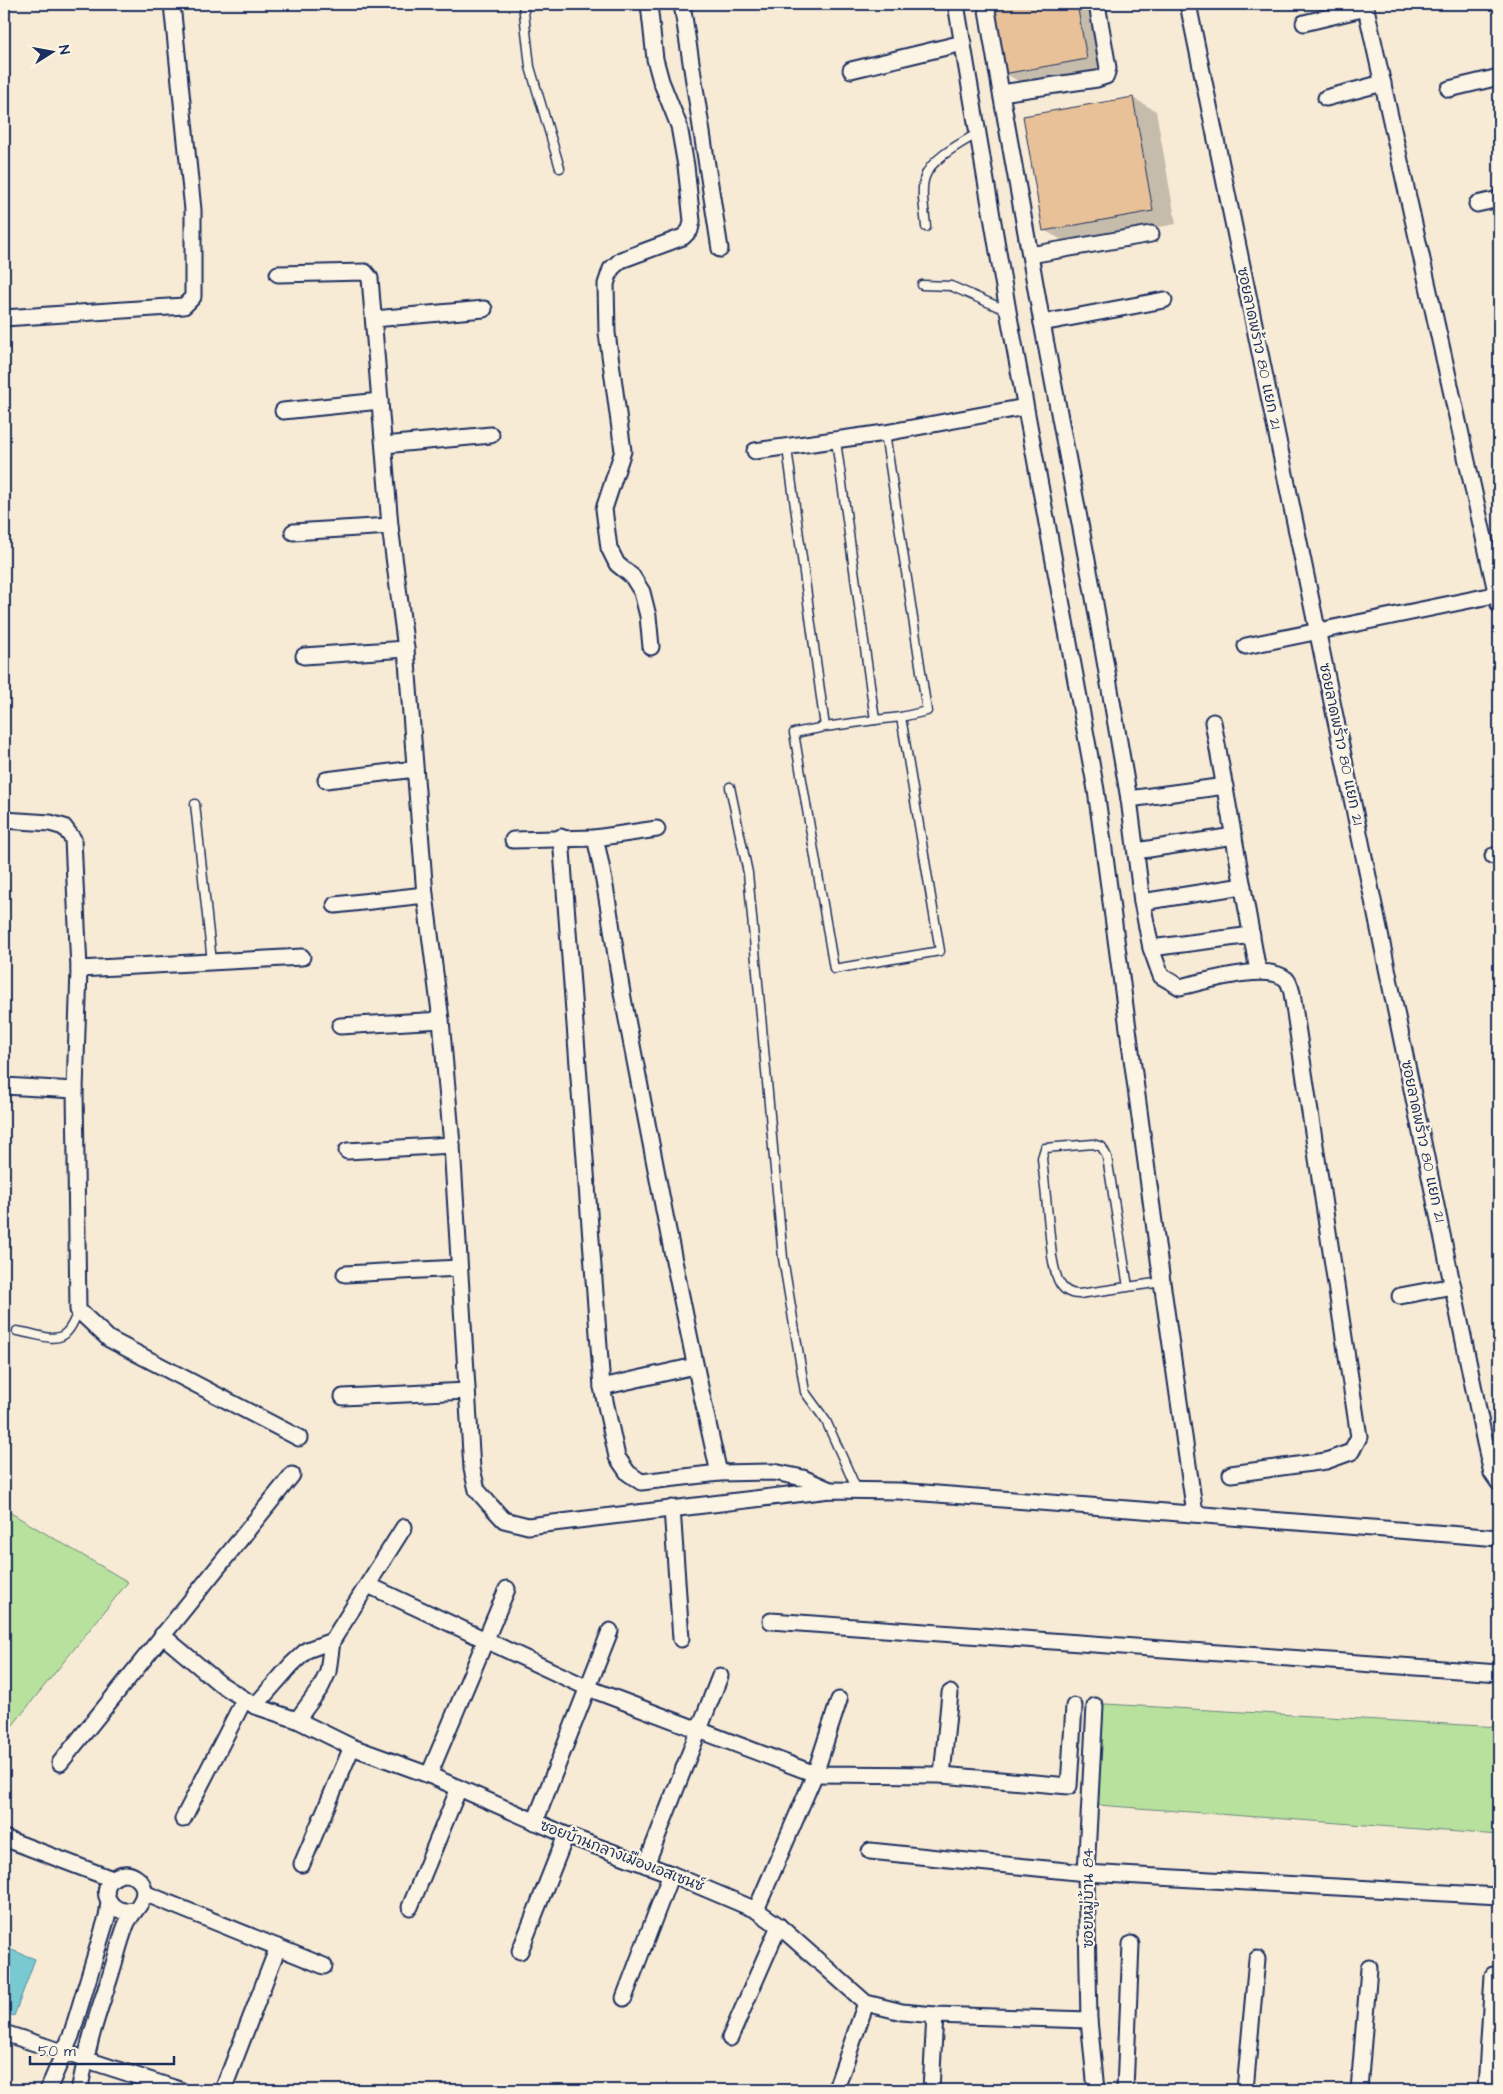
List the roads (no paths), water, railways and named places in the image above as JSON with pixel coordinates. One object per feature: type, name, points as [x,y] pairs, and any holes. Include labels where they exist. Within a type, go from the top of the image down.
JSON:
[{"type":"street","points":[[4,318],[184,306],[191,301],[193,297],[194,261],[193,210],[172,4]]},
{"type":"street","points":[[649,4],[655,59],[661,82],[679,126],[686,166],[692,221],[690,230],[683,237],[621,260],[608,274],[606,284],[607,333],[623,452],[604,509],[609,548],[617,564],[632,576],[642,592],[648,616],[651,647]]},
{"type":"street","points":[[682,4],[720,249]]},
{"type":"street","points":[[956,4],[1025,407],[1096,790],[1195,1514]]},
{"type":"street","points":[[986,4],[1042,323],[1093,592],[1129,800],[1142,902],[1151,948],[1161,976],[1180,987],[1258,971],[1276,973],[1287,979],[1292,993],[1359,1437],[1351,1452],[1326,1462],[1231,1474]]},
{"type":"street","points":[[1001,93],[1097,79],[1106,76],[1108,68],[1097,4]]},
{"type":"street","name":"ซอยลาดพร้าว 80 แยก 21","points":[[1188,4],[1485,1443],[1492,1473],[1499,1483]]},
{"type":"street","points":[[1246,646],[1499,598],[1365,6],[1304,23]]},
{"type":"street","points":[[851,70],[963,43]]},
{"type":"street","points":[[1449,89],[1499,77]]},
{"type":"street","points":[[1326,98],[1383,83]]},
{"type":"street","points":[[1477,204],[1499,199]]},
{"type":"street","points":[[1030,255],[1151,234]]},
{"type":"street","points":[[278,274],[366,272],[370,278],[390,526],[406,648],[425,895],[441,1020],[452,1145],[472,1469],[477,1490],[504,1520],[528,1526],[830,1490],[857,1490],[899,1491],[1499,1538]]},
{"type":"street","points":[[1042,323],[1164,300]]},
{"type":"street","points":[[374,319],[484,309]]},
{"type":"street","points":[[283,411],[380,401]]},
{"type":"street","points":[[755,450],[787,448],[836,441],[1025,407]]},
{"type":"street","points":[[384,445],[491,435]]},
{"type":"street","points":[[292,532],[390,526]]},
{"type":"street","points":[[304,656],[406,648]]},
{"type":"street","points":[[1213,722],[1258,971]]},
{"type":"street","points":[[326,780],[415,770]]},
{"type":"street","points":[[1129,800],[1225,786]]},
{"type":"street","points":[[4,820],[50,823],[64,828],[73,839],[79,969],[75,1090],[78,1310],[109,1339],[299,1438]]},
{"type":"street","points":[[513,840],[595,838],[657,829]]},
{"type":"street","points":[[1136,851],[1234,836]]},
{"type":"street","points":[[561,838],[602,1387],[617,1457],[628,1474],[641,1482],[719,1473],[774,1472],[803,1478],[830,1490]]},
{"type":"street","points":[[595,838],[602,866],[619,979],[695,1366],[719,1473]]},
{"type":"street","points":[[1142,902],[1243,886]]},
{"type":"street","points":[[335,905],[425,895]]},
{"type":"street","points":[[1151,948],[1252,935]]},
{"type":"street","points":[[79,969],[302,957]]},
{"type":"street","points":[[340,1026],[441,1020]]},
{"type":"street","points":[[4,1086],[75,1090]]},
{"type":"street","points":[[347,1152],[452,1145]]},
{"type":"street","points":[[345,1274],[459,1268]]},
{"type":"street","points":[[1400,1296],[1453,1286]]},
{"type":"street","points":[[602,1387],[695,1366]]},
{"type":"street","points":[[343,1397],[466,1391]]},
{"type":"street","points":[[60,1763],[292,1474]]},
{"type":"street","points":[[672,1508],[681,1639]]},
{"type":"street","points":[[297,1720],[321,1687],[328,1672],[332,1641],[404,1527]]},
{"type":"street","points":[[368,1585],[588,1688],[815,1774],[942,1775],[1069,1786],[1074,1706]]},
{"type":"street","points":[[429,1775],[507,1589]]},
{"type":"street","points":[[771,1621],[1499,1672]]},
{"type":"street","points":[[535,1822],[610,1631]]},
{"type":"street","name":"ซอยบ้านกลางเมืองเอสเซนซ์","points":[[162,1635],[219,1683],[250,1703],[297,1720],[352,1747],[429,1775],[566,1835],[671,1874],[756,1910],[779,1926],[866,2003],[902,2012],[935,2015],[1089,2020]]},
{"type":"street","points":[[183,1819],[250,1703],[307,1650],[332,1641]]},
{"type":"street","points":[[646,1865],[720,1676]]},
{"type":"street","points":[[942,1775],[950,1693]]},
{"type":"street","points":[[756,1910],[815,1774],[839,1700]]},
{"type":"street","name":"ซอยหมู่บ้าน 84","points":[[1095,1706],[1086,1872],[1089,2020],[1096,2090]]},
{"type":"street","points":[[302,1864],[352,1747]]},
{"type":"street","points":[[410,1907],[459,1788]]},
{"type":"street","points":[[520,1951],[566,1835]]},
{"type":"street","points":[[4,1838],[112,1879]]},
{"type":"street","points":[[870,1851],[1086,1872],[1499,1896]]},
{"type":"street","points":[[79,2090],[89,2045],[126,1925],[143,1899],[144,1893],[140,1881],[130,1874],[117,1875],[112,1879],[106,1890],[109,1902],[112,1907],[124,1912],[135,1909]]},
{"type":"street","points":[[624,1998],[671,1874]]},
{"type":"street","points":[[144,1893],[324,1966]]},
{"type":"street","points":[[48,2090],[71,2036],[104,1926],[109,1902]]},
{"type":"street","points":[[730,2038],[779,1926]]},
{"type":"street","points":[[1125,2090],[1131,1944]]},
{"type":"street","points":[[223,2090],[278,1947]]},
{"type":"street","points":[[1245,2090],[1257,1959]]},
{"type":"street","points":[[1359,2090],[1369,1968]]},
{"type":"street","points":[[1486,2090],[1493,1975]]},
{"type":"street","points":[[837,2086],[866,2003]]},
{"type":"street","points":[[930,2090],[935,2015]]},
{"type":"street","points":[[4,2033],[180,2090]]},
{"type":"lane","points":[[523,4],[530,67],[560,168]]},
{"type":"lane","points":[[926,227],[923,186],[925,175],[935,162],[978,133]]},
{"type":"lane","points":[[922,285],[951,286],[1008,311]]},
{"type":"lane","points":[[885,433],[927,711],[901,717],[794,733],[834,969],[940,951],[901,717]]},
{"type":"lane","points":[[836,441],[875,720]]},
{"type":"lane","points":[[787,448],[825,727]]},
{"type":"lane","points":[[730,787],[748,873],[783,1258],[805,1392],[826,1420],[857,1490]]},
{"type":"lane","points":[[195,804],[212,962]]},
{"type":"lane","points":[[1128,1287],[1108,1157],[1102,1147],[1093,1144],[1044,1148],[1042,1158],[1050,1247],[1060,1285],[1070,1294],[1128,1287],[1162,1282]]},
{"type":"lane","points":[[17,1331],[49,1339],[62,1336],[72,1328],[78,1310]]},
{"type":"water","points":[[9,1949],[35,1959],[14,2016],[4,2012],[4,1963]]}]
